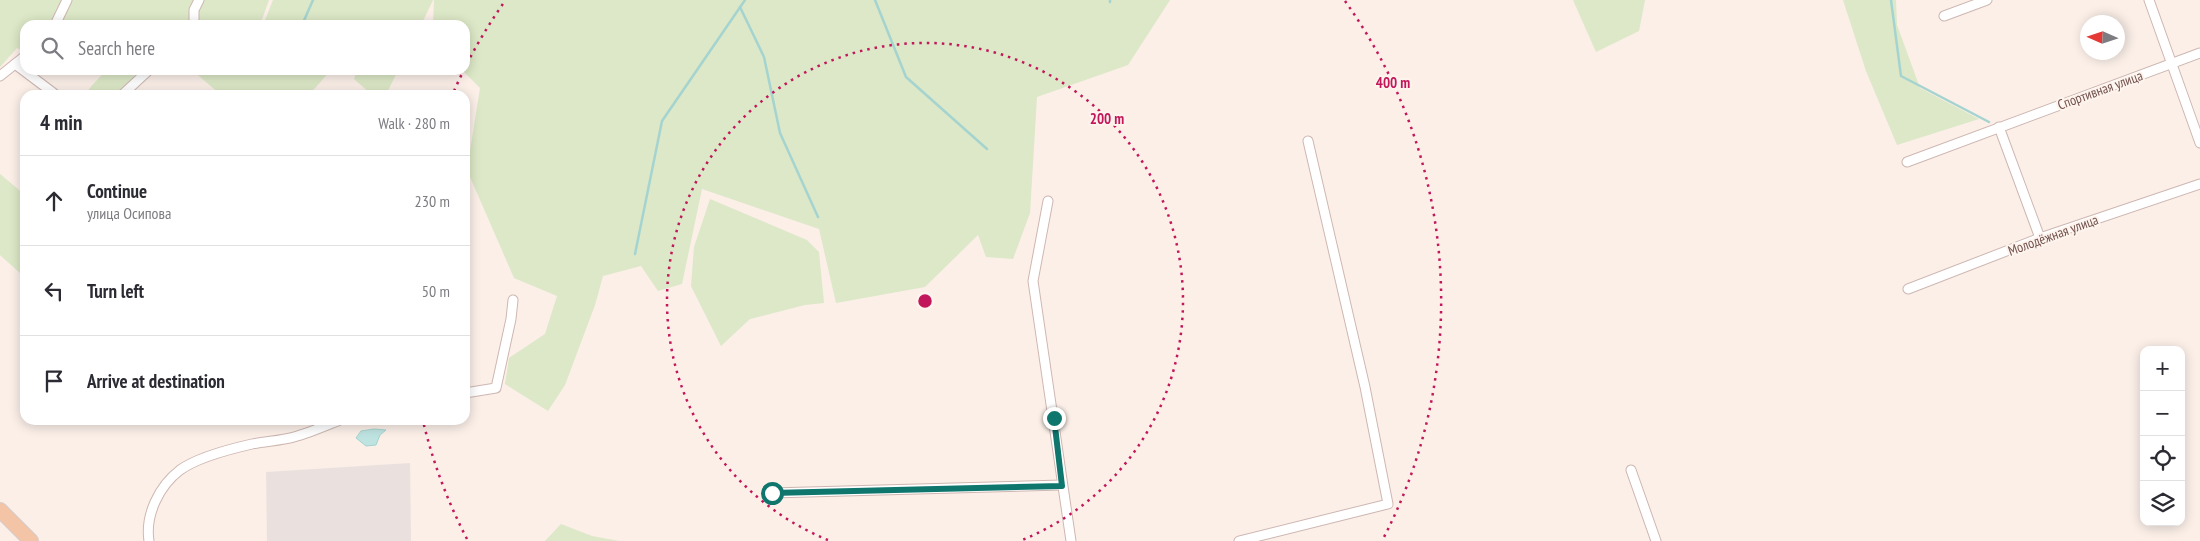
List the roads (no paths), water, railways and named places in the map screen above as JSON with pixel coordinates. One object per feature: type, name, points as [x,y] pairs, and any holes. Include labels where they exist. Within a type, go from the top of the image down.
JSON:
[{"type":"main road","points":[[0,510],[31,541]]},
{"type":"street","points":[[57,20],[67,0]]},
{"type":"street","points":[[194,20],[194,10],[199,0]]},
{"type":"street","points":[[1944,16],[1987,0]]},
{"type":"street","points":[[2148,0],[2200,143]]},
{"type":"street","name":"Спортивная улица","points":[[1999,127],[2200,53]]},
{"type":"street","points":[[0,76],[20,60]]},
{"type":"street","points":[[14,64],[20,68]]},
{"type":"street","points":[[29,75],[49,90]]},
{"type":"street","points":[[127,90],[144,75]]},
{"type":"street","points":[[1907,162],[1999,127],[2040,238]]},
{"type":"street","points":[[1239,541],[1388,504],[1365,386],[1308,141]]},
{"type":"street","name":"Молодёжная улица","points":[[1908,289],[2040,238],[2200,184]]},
{"type":"street","points":[[1048,201],[1033,282],[1071,541]]},
{"type":"street","points":[[470,392],[496,388],[511,319],[513,300]]},
{"type":"street","points":[[149,541],[148,533],[152,509],[163,488],[180,470],[221,451],[292,438],[327,425]]},
{"type":"street","points":[[1631,470],[1656,541]]},
{"type":"street","points":[[772,493],[1062,486]]},
{"type":"water","points":[[386,430],[380,435],[376,445],[366,446],[356,438],[361,431]]},
{"type":"waterway","points":[[304,20],[313,0]]},
{"type":"waterway","points":[[635,254],[662,121],[745,0]]},
{"type":"waterway","points":[[875,0],[906,77],[987,149]]},
{"type":"waterway","points":[[1891,0],[1901,76],[1989,122]]},
{"type":"waterway","points":[[740,7],[764,57],[780,133],[818,217]]}]
